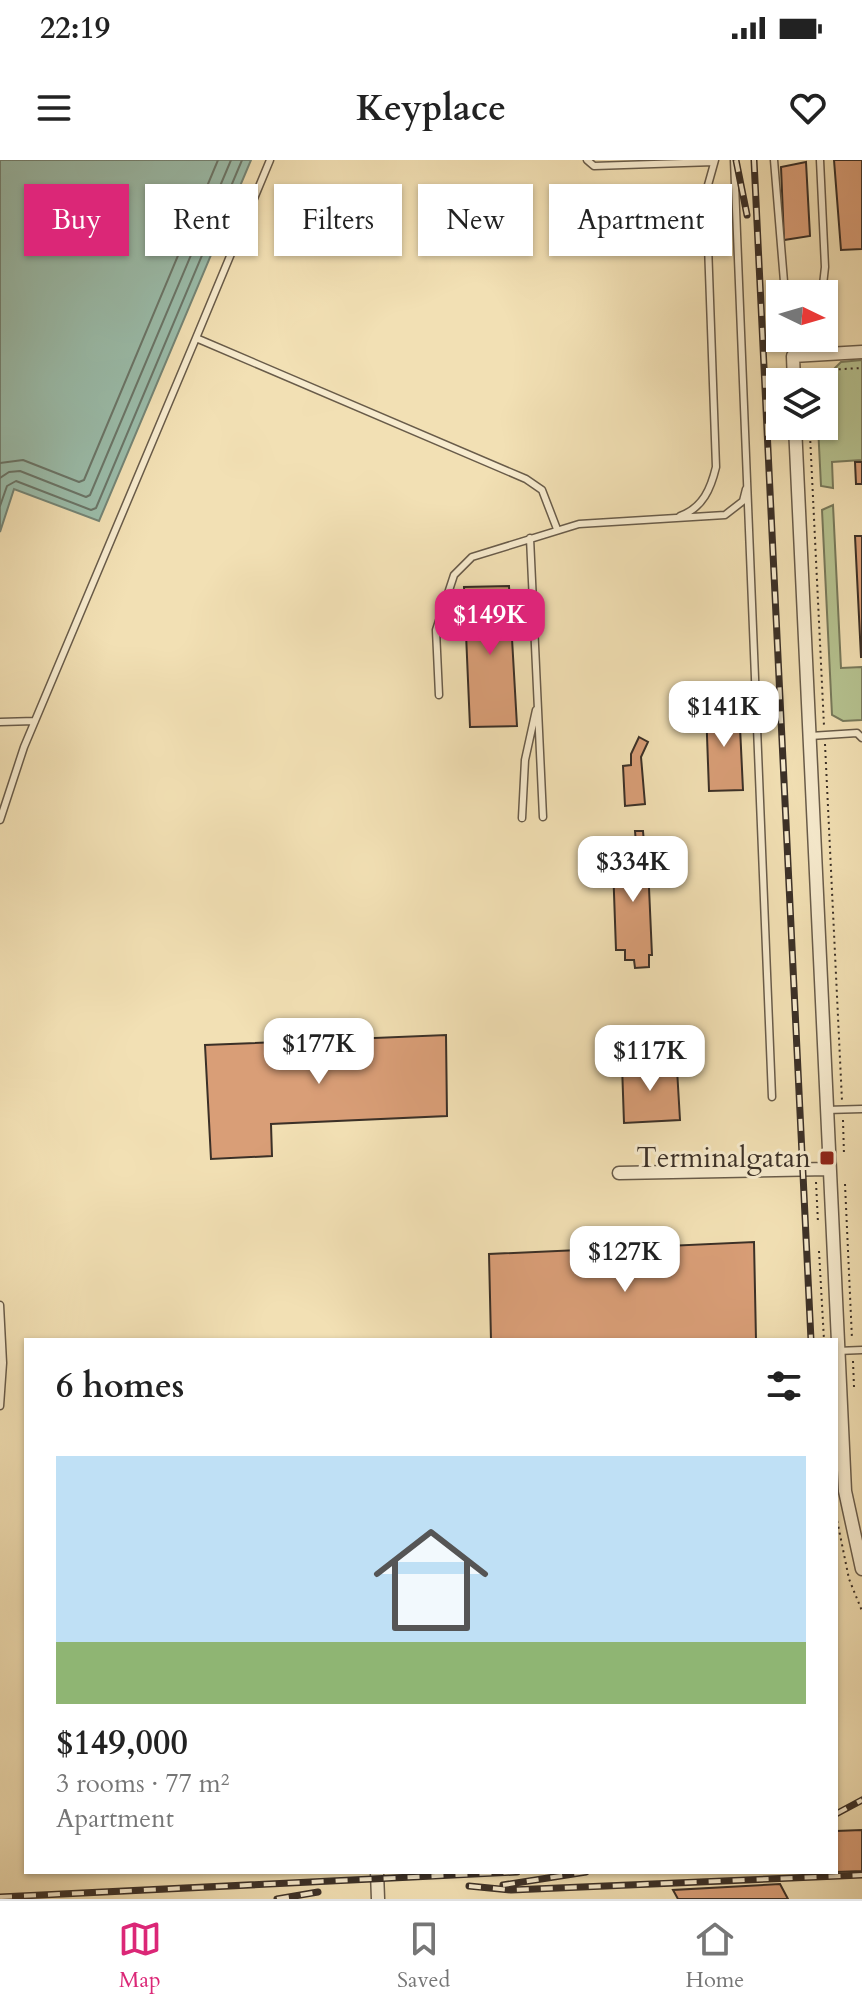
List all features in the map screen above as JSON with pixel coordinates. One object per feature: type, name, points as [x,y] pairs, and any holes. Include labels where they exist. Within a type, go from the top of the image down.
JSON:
[{"type":"street","points":[[793,368],[793,356],[862,352]]},
{"type":"street","points":[[796,440],[826,1110],[822,1169],[836,1338]]},
{"type":"street","points":[[619,1173],[822,1169]]},
{"type":"street","points":[[838,1368],[845,1491],[862,1566]]},
{"type":"street","points":[[377,1874],[378,1899]]},
{"type":"lane","points":[[0,820],[35,721],[270,160]]},
{"type":"lane","points":[[587,160],[594,166],[715,161],[708,185],[707,217],[716,467],[712,487],[701,502],[687,513],[672,518]]},
{"type":"lane","points":[[734,160],[772,1097]]},
{"type":"lane","points":[[774,160],[784,280]]},
{"type":"lane","points":[[820,160],[824,280]]},
{"type":"lane","points":[[196,338],[526,479],[542,490],[557,529]]},
{"type":"lane","points":[[792,352],[793,356]]},
{"type":"lane","points":[[793,356],[796,352]]},
{"type":"lane","points":[[439,695],[436,630],[454,575],[472,557],[579,524],[725,515],[743,501],[747,486]]},
{"type":"lane","points":[[530,538],[538,658],[543,817]]},
{"type":"lane","points":[[522,818],[525,760],[535,720],[538,658]]},
{"type":"lane","points":[[0,722],[35,721]]},
{"type":"lane","points":[[810,736],[857,733],[862,738]]},
{"type":"lane","points":[[826,1110],[862,1109]]},
{"type":"lane","points":[[0,1305],[3,1363],[0,1406]]},
{"type":"lane","points":[[838,1351],[862,1350]]},
{"type":"path","points":[[838,369],[862,368]]},
{"type":"path","points":[[810,440],[844,1155]]},
{"type":"path","points":[[818,1223],[822,1169]]},
{"type":"path","points":[[819,1251],[824,1338]]},
{"type":"green space","points":[[862,360],[862,460],[832,462],[833,488],[821,486],[819,440],[838,440],[838,368],[835,368],[841,362]]},
{"type":"green space","points":[[833,505],[841,668],[862,667],[862,720],[843,721],[832,715],[822,510]]},
{"type":"water","points":[[0,160],[251,160],[241,184],[145,184],[145,256],[211,256],[99,521],[14,489],[0,532]]},
{"type":"building","points":[[834,160],[862,160],[862,249],[841,250]]},
{"type":"building","points":[[806,162],[810,236],[784,240],[781,167]]},
{"type":"building","points":[[855,462],[862,462],[862,484],[856,484]]},
{"type":"building","points":[[855,536],[862,536],[862,657],[861,657]]},
{"type":"building","points":[[509,586],[517,726],[470,727],[464,587]]},
{"type":"building","points":[[739,706],[743,790],[709,791],[706,708]]},
{"type":"building","points":[[639,737],[648,742],[641,757],[645,804],[625,806],[623,766],[631,765],[631,754]]},
{"type":"building","points":[[635,831],[643,831],[644,843],[647,843],[652,955],[649,955],[649,967],[635,968],[634,960],[625,960],[625,950],[616,950],[613,865],[624,865],[623,850],[632,849],[632,843],[636,843]]},
{"type":"building","points":[[446,1035],[447,1116],[271,1124],[272,1156],[211,1159],[205,1045]]},
{"type":"building","points":[[644,1051],[652,1051],[653,1064],[660,1064],[660,1070],[677,1069],[680,1120],[624,1123],[622,1065],[645,1064]]},
{"type":"building","points":[[754,1242],[756,1338],[491,1338],[489,1254]]},
{"type":"building","points":[[862,1830],[862,1871],[838,1872],[838,1831]]},
{"type":"building","points":[[780,1884],[788,1899],[678,1899],[673,1890]]},
{"type":"railway","points":[[736,160],[747,215]]},
{"type":"railway","points":[[754,160],[811,1338]]},
{"type":"railway","points":[[838,1813],[862,1800]]},
{"type":"railway","points":[[0,1897],[476,1874]]},
{"type":"railway","points":[[503,1885],[573,1874]]},
{"type":"railway","points":[[469,1886],[511,1890],[862,1875]]},
{"type":"railway","points":[[277,1899],[318,1892]]},
{"type":"place","name":"Terminalgatan","points":[[827,1158]]}]
